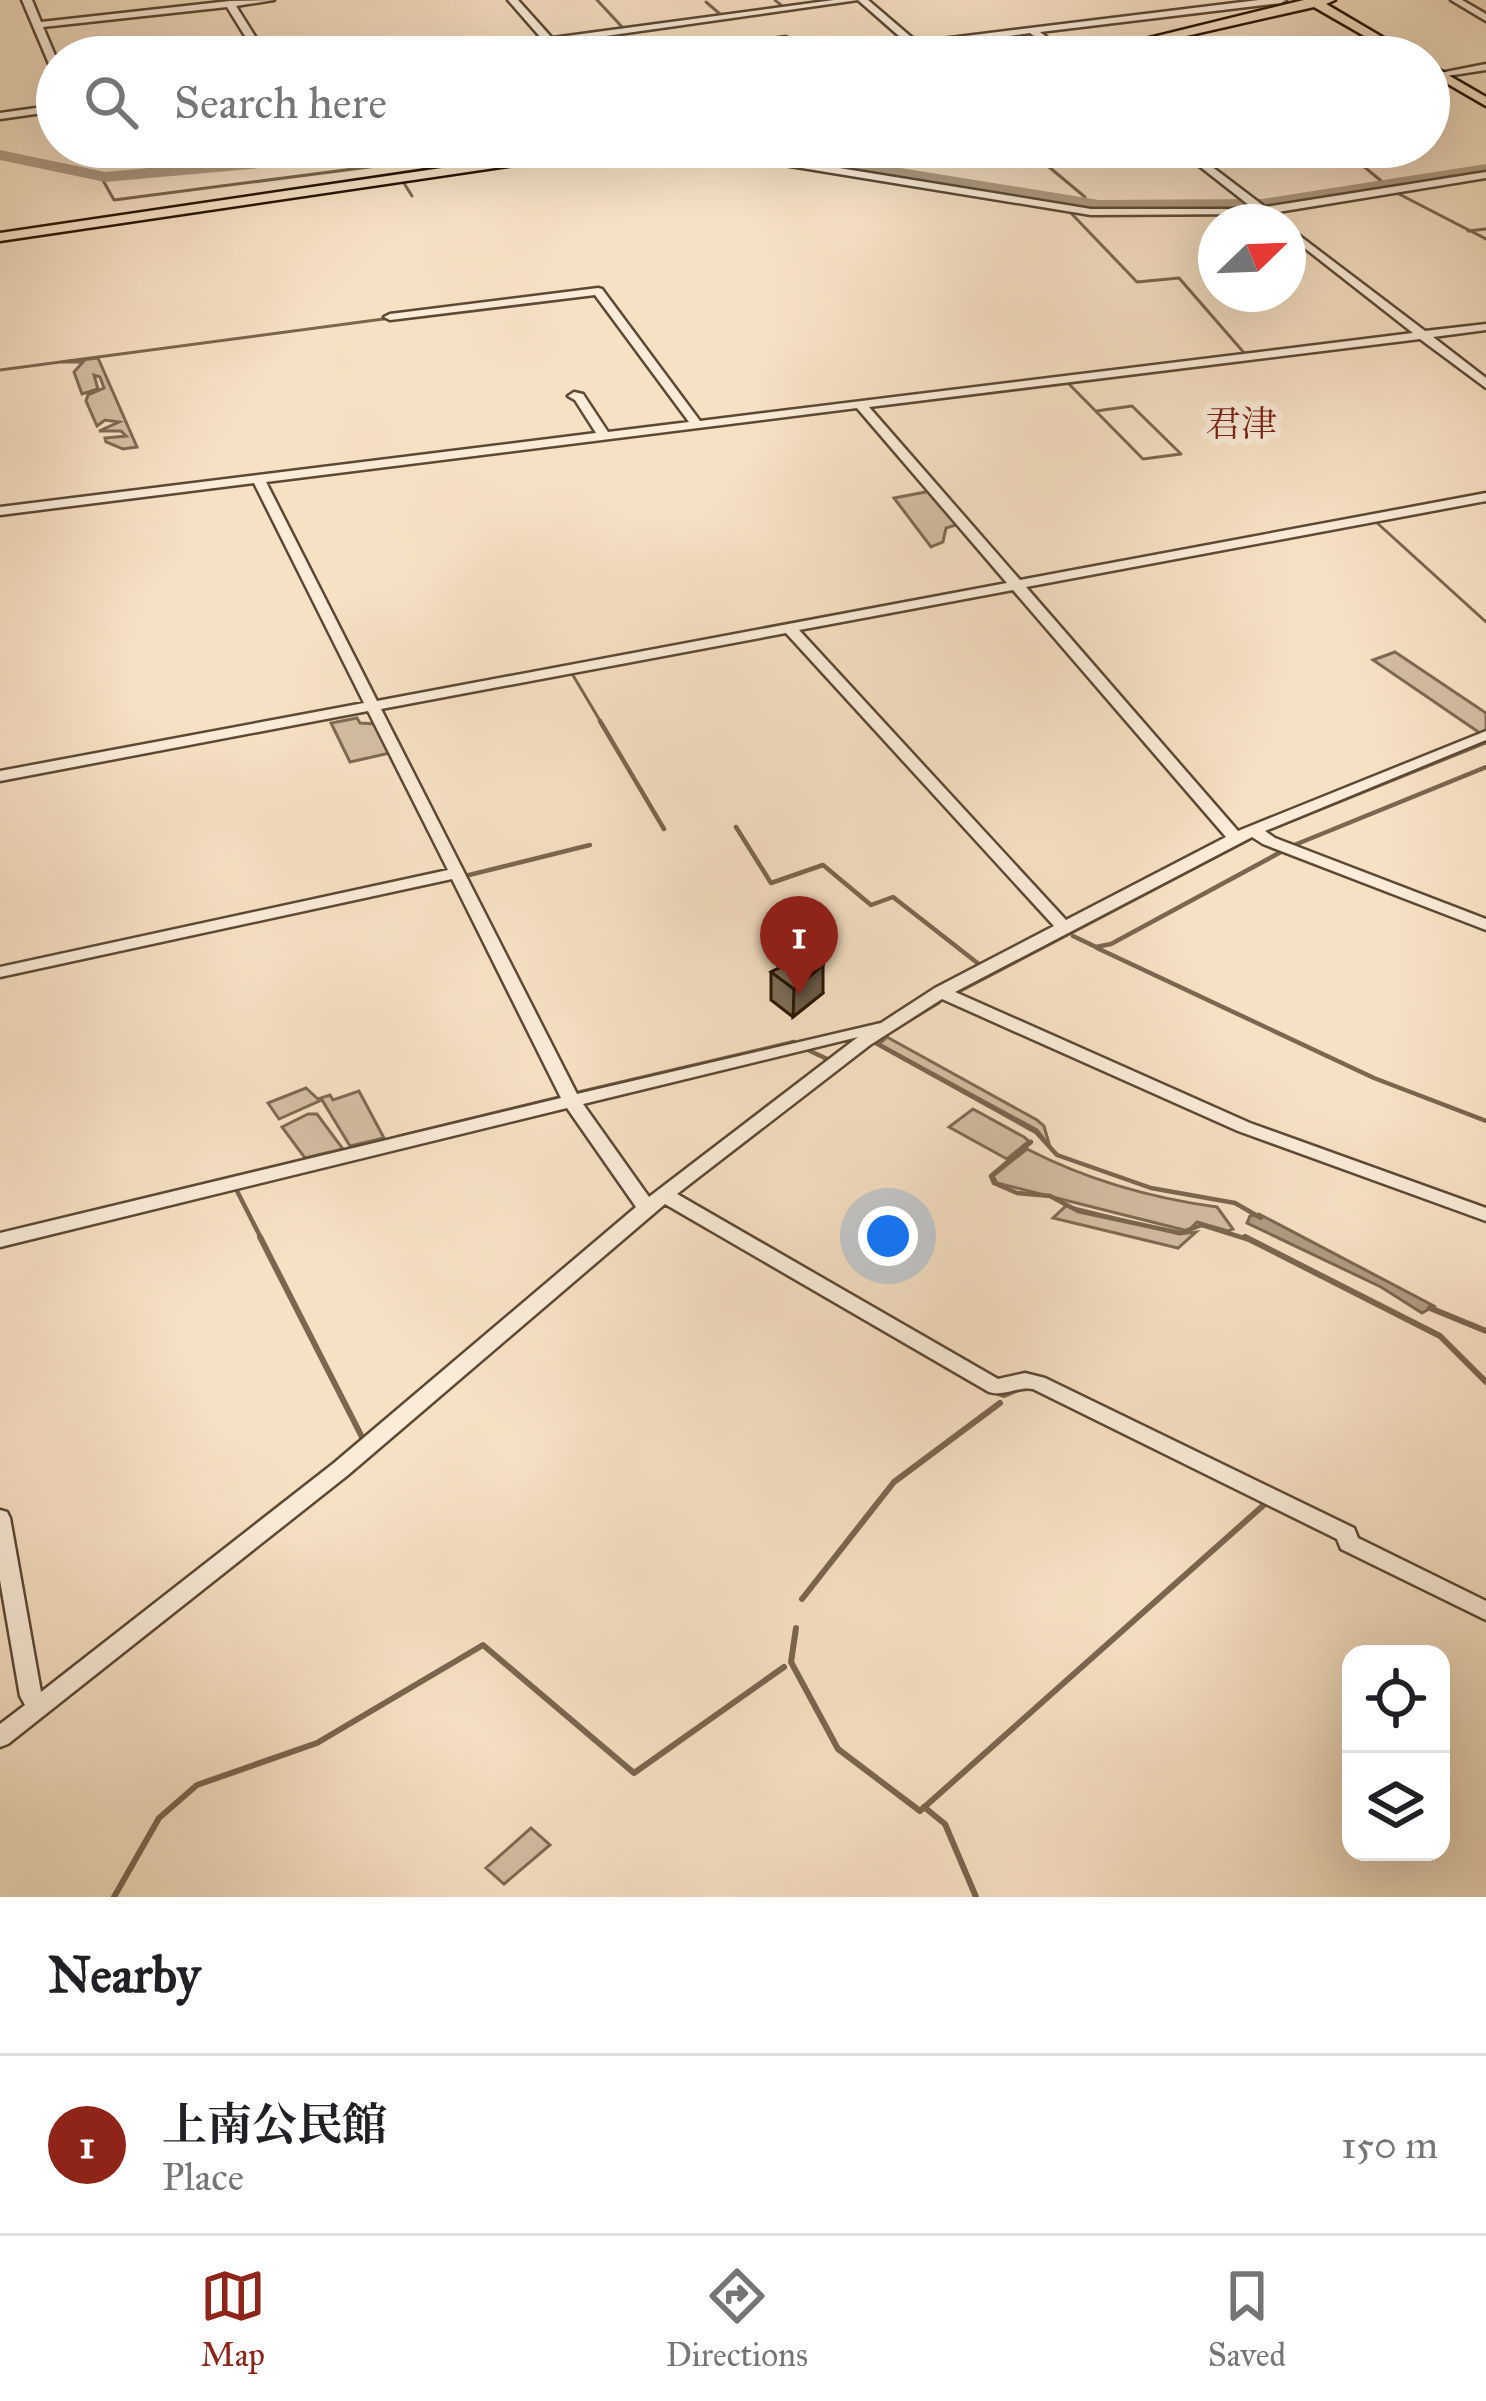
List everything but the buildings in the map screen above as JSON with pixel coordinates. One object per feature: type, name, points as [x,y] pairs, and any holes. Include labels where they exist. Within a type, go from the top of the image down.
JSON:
[{"type":"main road","points":[[1167,36],[1330,0]]},
{"type":"main road","points":[[1312,2],[1373,36]]},
{"type":"main road","points":[[1450,82],[1486,103]]},
{"type":"main road","points":[[0,237],[468,168]]},
{"type":"street","points":[[27,0],[44,36]]},
{"type":"street","points":[[40,25],[269,0]]},
{"type":"street","points":[[513,0],[544,36]]},
{"type":"street","points":[[580,36],[854,0]]},
{"type":"street","points":[[863,0],[905,36]]},
{"type":"street","points":[[1168,0],[1184,11]]},
{"type":"street","points":[[986,36],[1281,0]]},
{"type":"street","points":[[1456,0],[1486,18]]},
{"type":"street","points":[[229,5],[249,36]]},
{"type":"street","points":[[725,18],[746,36]]},
{"type":"street","points":[[1031,30],[1039,36]]},
{"type":"street","points":[[1450,71],[1486,68]]},
{"type":"street","points":[[0,116],[36,111]]},
{"type":"street","points":[[821,168],[1090,212],[1198,209]]},
{"type":"street","points":[[1207,168],[1253,204]]},
{"type":"street","points":[[1278,204],[1486,175]]},
{"type":"street","points":[[1306,244],[1486,384]]},
{"type":"street","points":[[390,317],[598,291],[697,424]]},
{"type":"street","points":[[0,511],[1486,327]]},
{"type":"street","points":[[574,396],[604,436]]},
{"type":"street","points":[[862,406],[1235,838]]},
{"type":"street","points":[[259,481],[453,874],[570,1098],[662,1200],[995,1387],[1025,1380],[1038,1383],[1486,1611]]},
{"type":"street","points":[[0,776],[1486,497]]},
{"type":"street","points":[[791,630],[1064,928]]},
{"type":"street","points":[[0,1737],[36,1703],[341,1469],[828,1066],[890,1024],[941,992],[1235,838],[1486,735]]},
{"type":"street","points":[[1256,833],[1486,925]]},
{"type":"street","points":[[0,972],[453,874]]},
{"type":"street","points":[[941,992],[1244,1127],[1486,1215]]},
{"type":"street","points":[[0,1240],[890,1024]]},
{"type":"street","points":[[0,1518],[36,1703]]},
{"type":"shaded area","points":[[98,358],[137,447],[123,449],[106,442],[105,438],[126,436],[121,431],[99,431],[119,422],[105,420],[97,426],[86,401],[88,395],[104,388],[100,377],[94,375],[98,389],[82,394],[74,372],[83,362],[62,362]]},
{"type":"shaded area","points":[[931,491],[959,524],[946,528],[943,542],[931,547],[894,498]]},
{"type":"shaded area","points":[[1395,652],[1486,713],[1486,731],[1480,733],[1373,660]]},
{"type":"shaded area","points":[[357,718],[360,723],[376,724],[390,753],[350,762],[331,723]]},
{"type":"shaded area","points":[[887,1037],[1037,1120],[1044,1126],[1050,1147],[1037,1130],[879,1044]]},
{"type":"shaded area","points":[[306,1088],[318,1099],[330,1095],[333,1100],[359,1091],[384,1138],[350,1146],[322,1100],[279,1119],[268,1103]]},
{"type":"shaded area","points":[[973,1109],[1029,1141],[1007,1159],[949,1127]]},
{"type":"shaded area","points":[[317,1114],[343,1149],[305,1158],[282,1127]]},
{"type":"shaded area","points":[[1027,1149],[1120,1186],[1217,1207],[1233,1229],[1197,1222],[1188,1231],[997,1183],[993,1176]]},
{"type":"shaded area","points":[[1066,1206],[1180,1234],[1196,1232],[1178,1248],[1053,1218]]},
{"type":"shaded area","points":[[1259,1214],[1434,1306],[1422,1313],[1381,1287],[1247,1223],[1250,1216]]},
{"type":"shaded area","points":[[531,1828],[550,1845],[504,1884],[486,1868]]},
{"type":"waterway","points":[[597,0],[624,29]]},
{"type":"waterway","points":[[775,0],[782,6]]},
{"type":"waterway","points":[[706,2],[720,14]]},
{"type":"waterway","points":[[0,155],[36,163]]},
{"type":"waterway","points":[[62,168],[105,177],[205,168]]},
{"type":"waterway","points":[[100,175],[114,200],[361,168]]},
{"type":"waterway","points":[[870,168],[1099,205],[1262,204],[1486,169]]},
{"type":"waterway","points":[[1050,168],[1085,197]]},
{"type":"waterway","points":[[1366,168],[1385,184]]},
{"type":"waterway","points":[[402,180],[412,196]]},
{"type":"waterway","points":[[1395,192],[1470,231]]},
{"type":"waterway","points":[[1069,211],[1137,282],[1179,278],[1246,355]]},
{"type":"waterway","points":[[1470,231],[1486,229]]},
{"type":"waterway","points":[[1470,231],[1486,239]]},
{"type":"waterway","points":[[0,370],[391,318]]},
{"type":"waterway","points":[[1067,382],[1143,459],[1181,454],[1132,406],[1096,411]]},
{"type":"waterway","points":[[801,415],[861,408]]},
{"type":"waterway","points":[[1375,521],[1486,622]]},
{"type":"waterway","points":[[571,672],[602,724]]},
{"type":"waterway","points":[[600,721],[664,829]]},
{"type":"waterway","points":[[1263,832],[1486,742]]},
{"type":"waterway","points":[[1073,936],[1096,947],[1111,944],[1292,846],[1486,767]]},
{"type":"waterway","points":[[736,827],[771,883],[823,865],[871,905],[893,897],[980,965]]},
{"type":"waterway","points":[[959,991],[1253,837]]},
{"type":"waterway","points":[[465,876],[590,845]]},
{"type":"waterway","points":[[1097,948],[1374,1078],[1486,1121]]},
{"type":"waterway","points":[[893,1030],[939,1002]]},
{"type":"waterway","points":[[573,1094],[794,1042]]},
{"type":"waterway","points":[[874,1042],[1036,1132],[1057,1155],[1151,1188],[1235,1203],[1261,1218]]},
{"type":"waterway","points":[[806,1049],[827,1059]]},
{"type":"waterway","points":[[398,1137],[562,1097]]},
{"type":"waterway","points":[[1031,1142],[991,1176],[994,1183],[1017,1193],[1050,1196],[1078,1211],[1180,1233],[1202,1225],[1250,1240]]},
{"type":"waterway","points":[[236,1189],[262,1240]]},
{"type":"waterway","points":[[260,1237],[364,1441]]},
{"type":"waterway","points":[[1245,1237],[1440,1336],[1486,1382]]},
{"type":"waterway","points":[[1430,1308],[1486,1331]]},
{"type":"waterway","points":[[992,1391],[1004,1395],[1020,1388]]},
{"type":"waterway","points":[[802,1599],[894,1482],[1000,1403]]},
{"type":"waterway","points":[[924,1807],[1266,1503]]},
{"type":"waterway","points":[[796,1628],[791,1662],[838,1749],[920,1811],[924,1807]]},
{"type":"waterway","points":[[114,1897],[159,1818],[197,1785],[317,1743],[483,1645],[634,1773],[784,1667]]},
{"type":"waterway","points":[[924,1807],[945,1824],[976,1897]]},
{"type":"place","name":"上南公民館","points":[[799,995]]},
{"type":"district","name":"君津","points":[[1241,423]]}]
